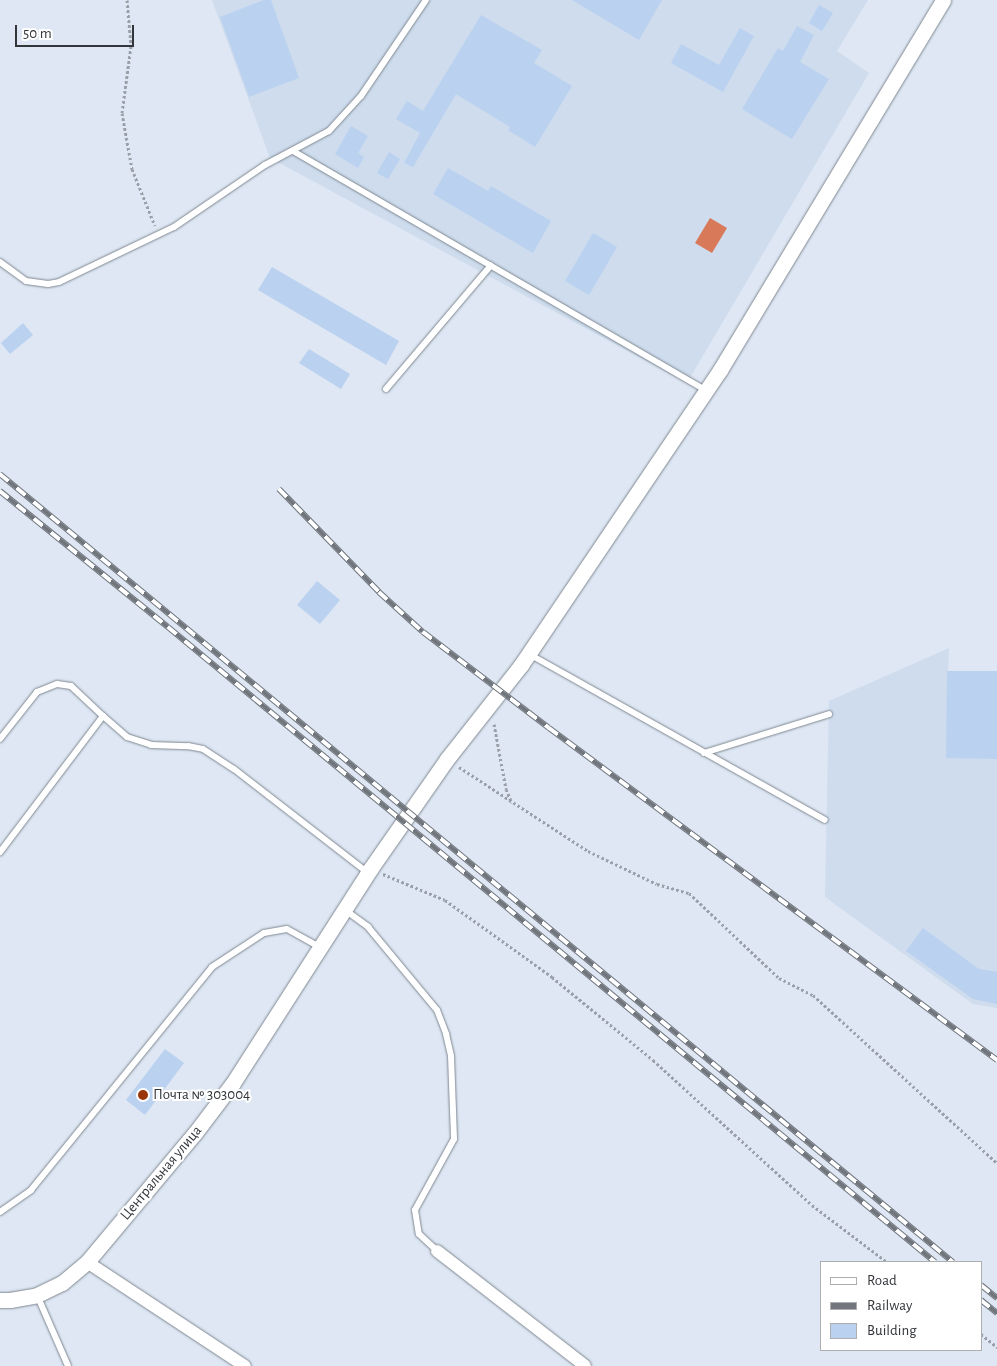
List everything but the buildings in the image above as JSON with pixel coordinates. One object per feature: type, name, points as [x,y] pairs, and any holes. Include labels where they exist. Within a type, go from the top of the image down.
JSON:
[{"type":"street","name":"Центральная улица","points":[[0,1300],[37,1295],[62,1283],[87,1262],[195,1133],[233,1083],[344,909],[447,759],[529,654],[707,390],[942,0]]},
{"type":"street","points":[[438,1251],[586,1366]]},
{"type":"street","points":[[87,1262],[244,1366]]},
{"type":"lane","points":[[0,262],[26,281],[48,284],[59,282],[174,227],[265,165],[329,131],[361,96],[426,0]]},
{"type":"lane","points":[[293,150],[707,390]]},
{"type":"lane","points":[[386,389],[491,265]]},
{"type":"lane","points":[[529,654],[825,820]]},
{"type":"lane","points":[[0,739],[37,692],[57,684],[71,686],[127,737],[151,745],[188,746],[203,749],[234,768],[370,871]]},
{"type":"lane","points":[[704,752],[829,714]]},
{"type":"lane","points":[[0,852],[103,716]]},
{"type":"lane","points":[[344,909],[368,927],[436,1010],[446,1034],[451,1056],[454,1139],[414,1210],[419,1234],[438,1251]]},
{"type":"lane","points":[[0,1212],[31,1190],[212,966],[264,933],[287,929],[320,947]]},
{"type":"lane","points":[[37,1295],[68,1366]]},
{"type":"path","points":[[127,0],[131,46],[122,113],[132,168],[158,234]]},
{"type":"path","points":[[491,703],[502,771],[512,803]]},
{"type":"path","points":[[447,759],[588,851],[657,884],[689,893],[779,978],[813,995],[997,1163]]},
{"type":"path","points":[[370,871],[445,900],[552,977],[653,1060],[812,1205],[886,1261]]},
{"type":"path","points":[[982,1335],[997,1347]]},
{"type":"shaded area","points":[[212,0],[868,0],[837,51],[869,73],[687,383],[270,158]]},
{"type":"shaded area","points":[[710,218],[727,228],[712,253],[695,243]]},
{"type":"shaded area","points":[[949,648],[948,671],[997,671],[997,1008],[973,1004],[825,897],[829,701]]},
{"type":"railway","points":[[0,474],[952,1261]]},
{"type":"railway","points":[[279,489],[379,592],[423,632],[549,728],[997,1060]]},
{"type":"railway","points":[[0,491],[168,627],[934,1261]]},
{"type":"railway","points":[[982,1286],[997,1298]]},
{"type":"railway","points":[[982,1301],[997,1313]]},
{"type":"place","name":"Почта № 303004","points":[[143,1095]]}]
